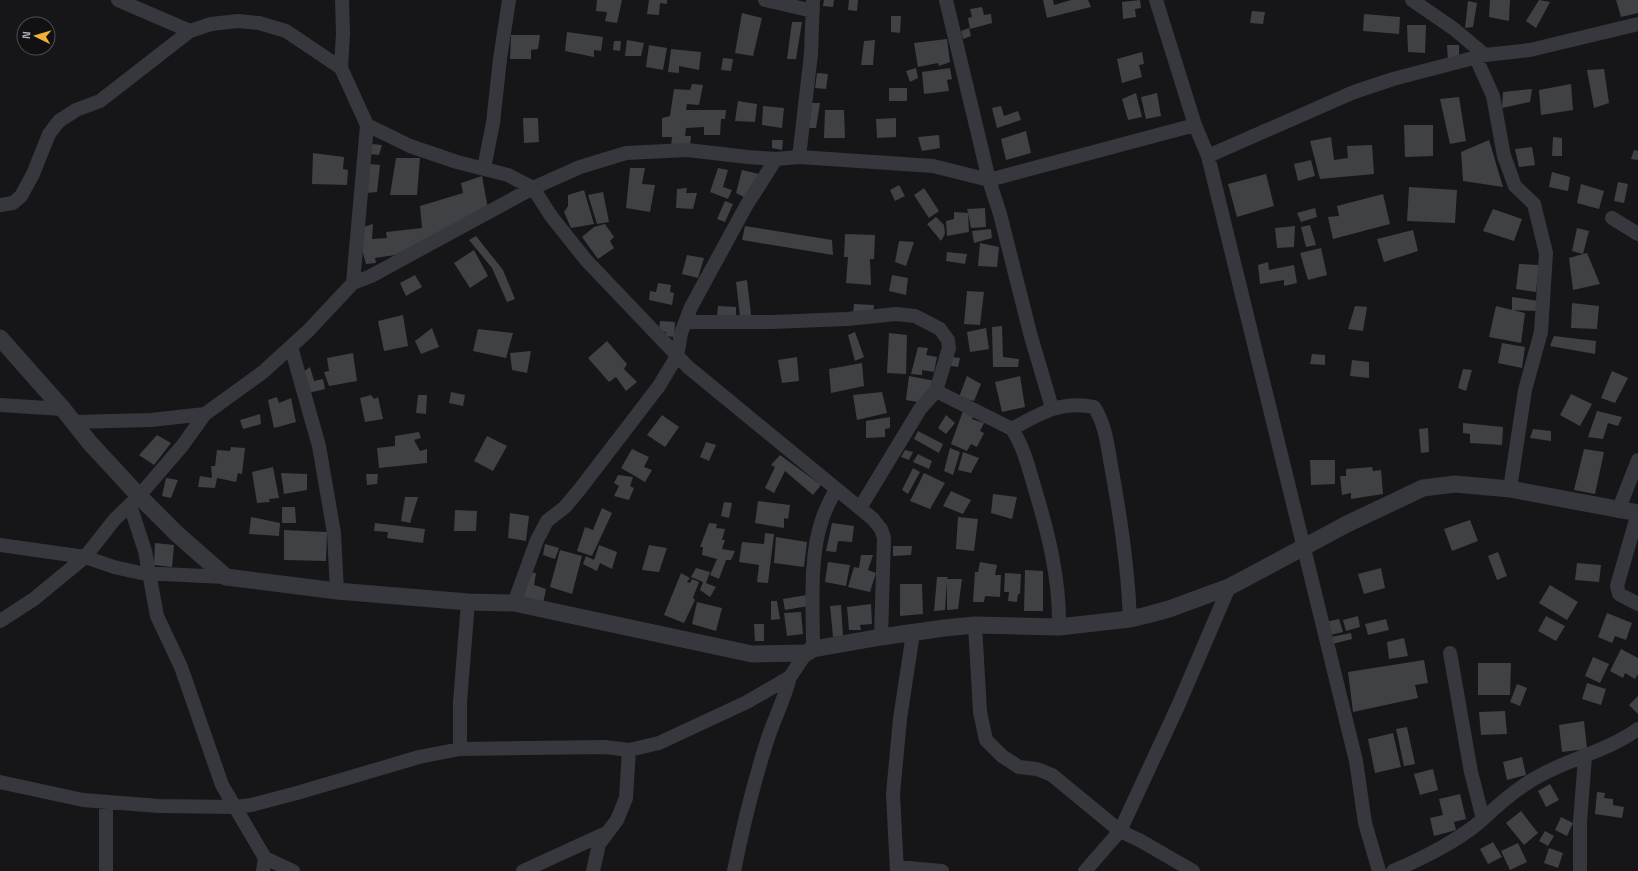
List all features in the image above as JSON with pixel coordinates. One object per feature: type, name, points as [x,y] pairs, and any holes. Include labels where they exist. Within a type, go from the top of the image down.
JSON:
[{"type":"street","points":[[118,0],[190,30]]},
{"type":"street","points":[[342,0],[343,33],[341,68],[367,125],[354,283]]},
{"type":"street","points":[[484,168],[493,123],[500,59],[509,0]]},
{"type":"street","points":[[765,0],[813,5],[811,54],[799,157]]},
{"type":"street","points":[[946,0],[989,180],[1000,214],[1030,333],[1052,408]]},
{"type":"street","points":[[1156,0],[1195,125],[1208,156],[1356,761],[1365,823],[1379,871]]},
{"type":"street","points":[[1412,0],[1429,4],[1481,57],[1493,96],[1504,156],[1515,186],[1534,204],[1546,253],[1541,332],[1525,390],[1510,489]]},
{"type":"street","points":[[0,205],[13,203],[21,196],[33,174],[49,134],[60,121],[76,110],[100,101],[190,30],[211,24],[238,21],[259,23],[286,31],[341,68]]},
{"type":"street","points":[[1208,156],[1354,92],[1393,79],[1481,57],[1530,50],[1638,24]]},
{"type":"street","points":[[367,125],[410,146],[457,162],[508,175],[533,188],[551,216],[586,260],[677,356],[860,508],[881,529],[884,538],[881,636]]},
{"type":"street","points":[[0,621],[34,599],[85,557],[115,519],[135,501],[182,446],[205,414],[263,372],[291,347],[354,283],[371,276],[533,188],[580,167],[626,153],[687,150],[776,158],[799,157],[933,166],[989,180],[1195,125]]},
{"type":"street","points":[[514,603],[537,540],[547,521],[565,507],[580,489],[659,386],[677,356],[680,333],[691,308],[746,206],[776,158]]},
{"type":"street","points":[[1612,218],[1638,234]]},
{"type":"street","points":[[686,322],[772,322],[847,319],[896,314],[915,316],[940,329],[948,340],[948,348],[936,391],[920,409],[860,508]]},
{"type":"street","points":[[0,338],[74,422],[135,501],[176,533],[226,577]]},
{"type":"street","points":[[291,347],[319,446],[334,533],[337,591]]},
{"type":"street","points":[[936,391],[1012,429],[1020,441],[1026,456],[1041,508],[1055,570],[1060,600],[1060,627]]},
{"type":"street","points":[[1012,429],[1052,408],[1081,404],[1094,407],[1102,425],[1116,493],[1129,586],[1130,619]]},
{"type":"street","points":[[0,405],[63,409]]},
{"type":"street","points":[[74,422],[151,420],[205,414]]},
{"type":"street","points":[[1618,511],[1638,460]]},
{"type":"street","points":[[0,545],[85,557],[114,567],[141,573],[150,572],[226,577],[337,591],[468,602],[514,603],[752,654],[810,651],[881,636],[913,634],[944,628],[975,625],[1060,627],[1130,619],[1169,609],[1229,587],[1304,547],[1423,488],[1455,484],[1510,489],[1618,511],[1638,513],[1617,586],[1619,594],[1638,604]]},
{"type":"street","points":[[0,782],[49,794],[106,803],[159,806],[236,807],[251,806],[419,756],[460,749],[605,747],[629,750],[659,743],[747,702],[790,677],[810,651],[815,555],[821,520],[836,489]]},
{"type":"street","points":[[135,501],[150,572],[157,616],[181,667],[222,785],[236,807],[264,864],[293,871]]},
{"type":"street","points":[[1085,871],[1120,831],[1178,706],[1229,587]]},
{"type":"street","points":[[460,749],[460,702],[468,602]]},
{"type":"street","points":[[975,625],[980,712],[986,740],[1002,756],[1019,767],[1037,769],[1052,775],[1120,831],[1141,841],[1193,871]]},
{"type":"street","points":[[913,634],[900,719],[894,794],[897,869],[942,871]]},
{"type":"street","points":[[1450,653],[1471,772],[1483,819]]},
{"type":"street","points":[[734,871],[755,781],[769,736],[785,698],[790,677]]},
{"type":"street","points":[[1393,871],[1444,846],[1483,819],[1516,790],[1539,775],[1584,757],[1630,734],[1638,728]]},
{"type":"street","points":[[593,871],[599,844],[617,820],[626,798],[629,750]]},
{"type":"street","points":[[1580,871],[1580,822],[1584,757]]},
{"type":"street","points":[[106,803],[106,871]]},
{"type":"street","points":[[523,871],[606,833]]},
{"type":"building","points":[[597,0],[622,0],[617,23],[605,21],[607,12],[596,11]]},
{"type":"building","points":[[649,0],[667,0],[667,4],[660,3],[659,15],[647,14]]},
{"type":"building","points":[[824,0],[834,0],[833,7],[823,6]]},
{"type":"building","points":[[849,0],[858,0],[857,11],[848,10]]},
{"type":"building","points":[[1043,0],[1053,0],[1054,5],[1071,0],[1088,0],[1091,7],[1047,18]]},
{"type":"building","points":[[1140,0],[1141,8],[1135,9],[1136,17],[1123,19],[1122,2]]},
{"type":"building","points":[[1490,0],[1510,0],[1509,21],[1489,17]]},
{"type":"building","points":[[1539,0],[1550,2],[1536,28],[1526,21]]},
{"type":"building","points":[[1616,0],[1638,0],[1638,13],[1621,17]]},
{"type":"building","points":[[1468,1],[1477,3],[1473,27],[1465,28]]},
{"type":"building","points":[[982,7],[984,15],[991,14],[992,23],[970,29],[968,18],[972,17],[970,9]]},
{"type":"building","points":[[1252,11],[1265,12],[1263,24],[1250,23]]},
{"type":"building","points":[[742,13],[762,18],[753,56],[735,53]]},
{"type":"building","points":[[1364,14],[1400,17],[1399,34],[1363,31]]},
{"type":"building","points":[[891,16],[901,16],[900,33],[891,32]]},
{"type":"building","points":[[792,22],[802,22],[796,59],[787,59]]},
{"type":"building","points":[[1407,25],[1426,25],[1425,53],[1408,52]]},
{"type":"building","points":[[969,28],[971,36],[963,39],[961,31]]},
{"type":"building","points":[[567,32],[603,37],[601,51],[594,50],[594,57],[565,51]]},
{"type":"building","points":[[511,35],[540,35],[538,49],[531,50],[531,59],[510,59]]},
{"type":"building","points":[[947,39],[950,62],[939,66],[938,63],[918,67],[914,43]]},
{"type":"building","points":[[627,40],[644,43],[641,56],[625,56]]},
{"type":"building","points":[[875,40],[873,65],[861,65],[864,41]]},
{"type":"building","points":[[614,41],[621,41],[620,51],[613,50]]},
{"type":"building","points":[[649,45],[667,48],[663,70],[646,67]]},
{"type":"building","points":[[1447,45],[1459,45],[1459,58],[1448,61]]},
{"type":"building","points":[[671,49],[701,52],[699,70],[679,66],[679,73],[668,72]]},
{"type":"building","points":[[1142,52],[1144,64],[1139,65],[1142,77],[1122,83],[1117,59]]},
{"type":"building","points":[[723,58],[733,59],[731,71],[721,70]]},
{"type":"building","points":[[916,68],[918,78],[910,82],[906,71]]},
{"type":"building","points":[[950,68],[952,79],[947,80],[949,91],[924,94],[922,72]]},
{"type":"building","points":[[1604,69],[1609,103],[1594,108],[1587,70]]},
{"type":"building","points":[[817,73],[828,74],[826,89],[815,88]]},
{"type":"building","points":[[692,84],[703,85],[699,105],[687,104],[686,110],[726,110],[725,119],[721,119],[720,135],[704,135],[704,127],[686,128],[685,136],[691,136],[690,146],[671,146],[672,137],[662,137],[662,118],[670,116],[674,89],[690,90]]},
{"type":"building","points":[[1571,84],[1573,110],[1541,115],[1539,90]]},
{"type":"building","points":[[889,88],[907,88],[907,101],[889,101]]},
{"type":"building","points":[[1532,89],[1530,102],[1502,108],[1503,92]]},
{"type":"building","points":[[1136,93],[1142,117],[1128,120],[1122,99]]},
{"type":"building","points":[[1157,93],[1161,116],[1146,119],[1141,97]]},
{"type":"building","points":[[1459,97],[1466,141],[1450,144],[1440,99]]},
{"type":"building","points":[[738,101],[757,104],[755,122],[735,121]]},
{"type":"building","points":[[812,103],[820,103],[816,128],[809,128]]},
{"type":"building","points":[[763,106],[784,108],[782,128],[762,125]]},
{"type":"building","points":[[1001,106],[1004,116],[1018,111],[1021,120],[997,128],[992,108]]},
{"type":"building","points":[[825,110],[844,110],[845,138],[824,138]]},
{"type":"building","points":[[523,118],[538,118],[539,142],[524,143]]},
{"type":"building","points":[[896,118],[896,137],[877,138],[876,119]]},
{"type":"building","points":[[1404,125],[1433,125],[1433,156],[1405,157]]},
{"type":"building","points":[[1026,131],[1031,153],[1006,160],[1001,139]]},
{"type":"building","points":[[939,135],[940,148],[922,151],[918,137]]},
{"type":"building","points":[[1331,137],[1334,160],[1348,158],[1347,146],[1372,145],[1374,174],[1320,179],[1310,141]]},
{"type":"building","points":[[1553,137],[1562,138],[1562,156],[1552,156]]},
{"type":"building","points":[[772,140],[783,140],[782,150],[772,148]]},
{"type":"building","points":[[1489,140],[1503,187],[1463,181],[1461,152]]},
{"type":"building","points":[[372,144],[382,145],[379,155],[371,154]]},
{"type":"building","points":[[1532,147],[1535,165],[1519,167],[1515,149]]},
{"type":"building","points":[[1634,150],[1638,151],[1638,160],[1631,159]]},
{"type":"building","points":[[313,153],[344,157],[343,169],[348,170],[347,185],[312,184]]},
{"type":"building","points":[[396,158],[420,158],[417,195],[390,195]]},
{"type":"building","points":[[1311,160],[1315,176],[1298,181],[1294,164]]},
{"type":"building","points":[[368,164],[380,165],[377,192],[366,193]]},
{"type":"building","points":[[630,168],[645,168],[642,184],[655,185],[650,212],[626,208]]},
{"type":"building","points":[[718,168],[728,170],[723,187],[732,190],[728,199],[710,192]]},
{"type":"building","points":[[742,170],[759,174],[748,199],[736,193]]},
{"type":"building","points":[[1552,172],[1570,177],[1568,191],[1549,187]]},
{"type":"building","points":[[1266,174],[1274,206],[1237,217],[1228,184]]},
{"type":"building","points":[[482,176],[488,209],[395,255],[375,258],[376,263],[366,264],[362,249],[363,227],[373,224],[372,239],[387,238],[386,232],[422,228],[420,206],[463,193],[461,183]]},
{"type":"building","points":[[1618,182],[1628,184],[1624,203],[1614,201]]},
{"type":"building","points":[[1581,184],[1604,191],[1599,209],[1577,203]]},
{"type":"building","points":[[899,185],[905,196],[895,201],[890,190]]},
{"type":"building","points":[[1409,187],[1457,190],[1455,223],[1407,221]]},
{"type":"building","points":[[687,188],[686,193],[697,193],[693,209],[676,208],[677,189]]},
{"type":"building","points":[[924,188],[939,211],[929,218],[914,195]]},
{"type":"building","points":[[584,190],[594,224],[571,228],[564,212],[568,206],[568,195]]},
{"type":"building","points":[[603,192],[609,222],[597,224],[588,195]]},
{"type":"building","points":[[1383,194],[1390,224],[1333,239],[1328,217],[1339,216],[1337,206]]},
{"type":"building","points":[[725,201],[733,204],[725,222],[717,219]]},
{"type":"building","points":[[985,208],[986,227],[971,228],[967,209]]},
{"type":"building","points":[[1315,208],[1317,217],[1301,222],[1297,213]]},
{"type":"building","points":[[1493,209],[1522,219],[1514,241],[1483,231]]},
{"type":"building","points":[[954,212],[968,213],[969,232],[947,236],[946,221],[954,219]]},
{"type":"building","points":[[936,217],[944,225],[945,234],[941,241],[927,224]]},
{"type":"building","points":[[605,224],[614,237],[610,241],[614,248],[598,259],[582,237],[594,227]]},
{"type":"building","points":[[1310,225],[1316,245],[1306,247],[1301,227]]},
{"type":"building","points":[[745,226],[832,240],[833,255],[742,240]]},
{"type":"building","points":[[1295,226],[1294,247],[1277,248],[1275,228]]},
{"type":"building","points":[[1577,228],[1589,231],[1583,254],[1572,251]]},
{"type":"building","points":[[991,229],[992,238],[974,243],[972,231]]},
{"type":"building","points":[[1413,230],[1418,251],[1384,262],[1377,239]]},
{"type":"building","points":[[845,234],[875,235],[874,259],[870,259],[871,285],[846,283],[848,257],[844,257]]},
{"type":"building","points":[[476,236],[503,270],[515,299],[507,302],[492,268],[469,240]]},
{"type":"building","points":[[899,241],[914,242],[906,266],[895,262]]},
{"type":"building","points":[[980,243],[999,247],[997,267],[978,266]]},
{"type":"building","points":[[1321,248],[1327,275],[1308,280],[1300,253]]},
{"type":"building","points":[[474,250],[488,276],[470,288],[454,263]]},
{"type":"building","points":[[947,252],[967,254],[965,264],[946,261]]},
{"type":"building","points":[[1587,253],[1600,284],[1573,290],[1569,258]]},
{"type":"building","points":[[687,255],[704,258],[698,278],[682,274]]},
{"type":"building","points":[[1268,262],[1269,270],[1294,265],[1297,283],[1284,286],[1284,280],[1260,284],[1258,265]]},
{"type":"building","points":[[1519,264],[1539,265],[1536,292],[1516,289]]},
{"type":"building","points":[[415,275],[422,287],[406,296],[400,283]]},
{"type":"building","points":[[892,275],[908,278],[906,295],[889,291]]},
{"type":"building","points":[[747,280],[751,315],[740,316],[736,282]]},
{"type":"building","points":[[658,283],[671,285],[670,292],[674,293],[672,305],[649,300],[650,291],[656,292]]},
{"type":"building","points":[[967,291],[984,292],[980,325],[964,324]]},
{"type":"building","points":[[1512,297],[1539,301],[1539,311],[1512,310]]},
{"type":"building","points":[[1572,303],[1599,306],[1597,329],[1571,328]]},
{"type":"building","points":[[854,304],[874,305],[873,314],[853,314]]},
{"type":"building","points":[[718,306],[736,307],[736,317],[717,317]]},
{"type":"building","points":[[1355,306],[1367,307],[1363,331],[1348,329]]},
{"type":"building","points":[[1496,306],[1525,313],[1521,343],[1489,337]]},
{"type":"building","points":[[403,315],[408,346],[384,351],[378,321]]},
{"type":"building","points":[[660,321],[675,322],[674,337],[666,336],[666,332],[659,331]]},
{"type":"building","points":[[1002,326],[1003,357],[1019,359],[1018,367],[993,367],[992,327]]},
{"type":"building","points":[[432,328],[439,347],[421,354],[415,341]]},
{"type":"building","points":[[986,328],[989,349],[970,352],[967,332]]},
{"type":"building","points":[[478,329],[513,333],[506,358],[473,351]]},
{"type":"building","points":[[855,332],[864,357],[855,361],[848,335]]},
{"type":"building","points":[[889,333],[907,335],[906,374],[887,373]]},
{"type":"building","points":[[1554,336],[1596,341],[1595,354],[1550,346]]},
{"type":"building","points":[[607,341],[627,364],[624,369],[637,382],[626,391],[616,377],[609,382],[588,358]]},
{"type":"building","points":[[1502,343],[1525,347],[1522,368],[1498,363]]},
{"type":"building","points":[[918,347],[928,348],[926,355],[937,357],[934,372],[922,370],[922,375],[911,374]]},
{"type":"building","points":[[531,351],[527,373],[512,370],[510,353]]},
{"type":"building","points":[[353,353],[357,381],[329,386],[324,372],[329,371],[327,358]]},
{"type":"building","points":[[1312,354],[1325,355],[1325,365],[1310,364]]},
{"type":"building","points":[[797,357],[799,381],[782,383],[778,360]]},
{"type":"building","points":[[952,357],[960,358],[958,367],[951,366]]},
{"type":"building","points":[[1352,360],[1369,362],[1369,378],[1350,376]]},
{"type":"building","points":[[862,363],[864,386],[831,393],[829,369]]},
{"type":"building","points":[[310,367],[314,381],[323,379],[325,389],[308,393],[302,373]]},
{"type":"building","points":[[1463,369],[1472,370],[1466,391],[1458,388]]},
{"type":"building","points":[[1612,371],[1628,378],[1615,403],[1601,398]]},
{"type":"building","points":[[909,376],[935,381],[923,403],[906,400]]},
{"type":"building","points":[[967,376],[981,384],[974,401],[959,397]]},
{"type":"building","points":[[1020,376],[1025,407],[1002,412],[995,382]]},
{"type":"building","points":[[451,392],[465,395],[463,406],[449,403]]},
{"type":"building","points":[[882,392],[887,413],[857,420],[853,395]]},
{"type":"building","points":[[1571,394],[1592,404],[1580,426],[1560,415]]},
{"type":"building","points":[[371,395],[374,399],[378,397],[383,419],[365,422],[360,398]]},
{"type":"building","points":[[418,395],[427,395],[426,414],[416,413]]},
{"type":"building","points":[[277,397],[279,403],[291,398],[296,422],[274,428],[268,400]]},
{"type":"building","points":[[963,411],[974,414],[972,419],[984,423],[980,431],[984,433],[977,447],[971,444],[967,451],[951,444]]},
{"type":"building","points":[[1597,411],[1622,417],[1618,426],[1608,423],[1603,439],[1588,437]]},
{"type":"building","points":[[260,414],[261,424],[243,429],[240,420]]},
{"type":"building","points":[[662,415],[679,427],[665,447],[647,435]]},
{"type":"building","points":[[946,415],[955,423],[946,434],[938,428]]},
{"type":"building","points":[[890,417],[890,428],[885,429],[885,437],[866,438],[866,421]]},
{"type":"building","points":[[1463,423],[1503,427],[1502,445],[1470,443],[1470,434],[1463,433]]},
{"type":"building","points":[[1428,428],[1429,452],[1421,453],[1419,429]]},
{"type":"building","points":[[1533,429],[1551,431],[1551,441],[1530,438]]},
{"type":"building","points":[[918,431],[943,444],[939,453],[914,439]]},
{"type":"building","points":[[419,432],[421,438],[414,440],[420,451],[427,449],[427,463],[379,468],[377,448],[395,446],[395,436]]},
{"type":"building","points":[[157,435],[171,443],[154,465],[139,455]]},
{"type":"building","points":[[487,436],[507,446],[493,471],[474,461]]},
{"type":"building","points":[[706,442],[716,445],[709,461],[700,457]]},
{"type":"building","points":[[231,447],[245,448],[242,474],[238,473],[236,482],[217,478],[215,488],[198,487],[200,476],[212,478],[211,466],[215,466],[217,450],[230,451]]},
{"type":"building","points":[[950,448],[960,452],[953,475],[944,471]]},
{"type":"building","points":[[632,449],[649,457],[644,467],[652,470],[645,482],[621,468]]},
{"type":"building","points":[[1584,449],[1604,452],[1595,494],[1574,490]]},
{"type":"building","points":[[905,450],[913,452],[909,460],[901,457]]},
{"type":"building","points":[[963,452],[979,458],[971,473],[958,470]]},
{"type":"building","points":[[918,454],[932,461],[929,469],[913,462]]},
{"type":"building","points":[[780,455],[821,485],[813,495],[785,471],[774,493],[765,488],[775,467],[771,465]]},
{"type":"building","points":[[1310,460],[1335,460],[1335,484],[1311,485]]},
{"type":"building","points":[[273,467],[279,498],[269,499],[270,502],[257,503],[252,472]]},
{"type":"building","points":[[1372,467],[1373,471],[1381,470],[1383,494],[1351,499],[1351,493],[1342,495],[1340,476],[1346,476],[1346,469]]},
{"type":"building","points":[[913,468],[920,472],[908,494],[902,490]]},
{"type":"building","points":[[281,473],[307,474],[307,490],[284,494]]},
{"type":"building","points":[[924,473],[945,483],[930,509],[910,501]]},
{"type":"building","points":[[366,474],[378,474],[377,484],[367,485]]},
{"type":"building","points":[[618,475],[633,477],[630,486],[634,488],[629,500],[614,496],[619,486],[614,483]]},
{"type":"building","points":[[166,478],[178,480],[171,498],[162,496]]},
{"type":"building","points":[[951,491],[971,500],[963,514],[943,506]]},
{"type":"building","points":[[993,494],[1017,497],[1012,519],[991,513]]},
{"type":"building","points":[[405,497],[418,497],[410,523],[401,521]]},
{"type":"building","points":[[758,501],[790,505],[788,519],[784,518],[784,528],[755,523]]},
{"type":"building","points":[[724,502],[732,503],[729,518],[721,516]]},
{"type":"building","points":[[282,507],[295,507],[296,523],[282,523]]},
{"type":"building","points":[[602,508],[612,513],[592,556],[577,551],[585,527],[593,530]]},
{"type":"building","points":[[455,510],[477,511],[476,531],[454,531]]},
{"type":"building","points":[[510,513],[529,516],[526,541],[508,538]]},
{"type":"building","points":[[251,517],[280,523],[279,536],[249,534]]},
{"type":"building","points":[[958,517],[978,519],[974,551],[956,549]]},
{"type":"building","points":[[1470,520],[1478,541],[1452,551],[1444,529]]},
{"type":"building","points":[[375,523],[425,529],[423,543],[387,538],[388,532],[374,531]]},
{"type":"building","points":[[709,523],[717,524],[716,528],[725,529],[722,540],[725,540],[722,549],[735,551],[731,560],[726,560],[719,579],[710,575],[717,559],[702,555],[703,547],[700,547]]},
{"type":"building","points":[[832,523],[854,526],[852,542],[838,541],[836,552],[826,551]]},
{"type":"building","points":[[284,530],[327,532],[326,561],[284,560]]},
{"type":"building","points":[[765,533],[774,534],[768,583],[757,582],[759,565],[739,562],[742,542],[764,544]]},
{"type":"building","points":[[776,537],[807,542],[804,567],[774,563]]},
{"type":"building","points":[[155,543],[174,545],[172,567],[154,565]]},
{"type":"building","points":[[545,544],[559,548],[555,559],[543,555]]},
{"type":"building","points":[[599,545],[617,552],[612,569],[600,563],[597,571],[583,564],[586,556],[594,560]]},
{"type":"building","points":[[649,545],[667,548],[659,572],[642,570]]},
{"type":"building","points":[[893,546],[912,546],[911,555],[893,556]]},
{"type":"building","points":[[560,550],[582,556],[572,594],[550,587]]},
{"type":"building","points":[[1498,552],[1507,576],[1497,580],[1488,556]]},
{"type":"building","points":[[861,555],[873,555],[868,570],[876,573],[870,592],[848,587],[854,567],[859,568]]},
{"type":"building","points":[[828,562],[850,565],[846,586],[825,582]]},
{"type":"building","points":[[980,562],[997,565],[995,575],[1001,575],[1000,597],[985,596],[984,602],[973,602],[975,572],[978,572]]},
{"type":"building","points":[[1577,563],[1601,565],[1599,582],[1575,580]]},
{"type":"building","points":[[696,568],[710,572],[706,583],[716,587],[710,597],[700,590],[703,582],[691,577]]},
{"type":"building","points":[[1381,568],[1385,588],[1364,594],[1358,574]]},
{"type":"building","points":[[1025,570],[1043,571],[1043,611],[1024,611]]},
{"type":"building","points":[[529,572],[536,573],[534,585],[546,589],[543,604],[520,597]]},
{"type":"building","points":[[681,573],[690,578],[687,582],[690,583],[692,579],[699,582],[693,598],[695,600],[684,623],[664,615]]},
{"type":"building","points":[[1005,573],[1021,574],[1020,594],[1018,594],[1017,602],[1008,601],[1009,592],[1004,592]]},
{"type":"building","points":[[937,577],[962,579],[958,609],[947,610],[947,581],[945,610],[934,611]]},
{"type":"building","points":[[900,584],[922,584],[923,614],[900,616]]},
{"type":"building","points":[[1550,585],[1578,602],[1567,620],[1539,603]]},
{"type":"building","points":[[807,595],[808,606],[785,610],[783,599]]},
{"type":"building","points":[[771,601],[777,601],[780,619],[771,620]]},
{"type":"building","points":[[697,602],[722,608],[716,631],[692,624]]},
{"type":"building","points":[[871,604],[872,624],[860,625],[861,630],[849,630],[847,607]]},
{"type":"building","points":[[841,605],[843,636],[833,637],[830,606]]},
{"type":"building","points":[[801,612],[803,634],[787,636],[784,613]]},
{"type":"building","points":[[1607,613],[1632,623],[1626,640],[1615,636],[1612,643],[1598,637]]},
{"type":"building","points":[[1358,616],[1360,627],[1346,631],[1343,620]]},
{"type":"building","points":[[1546,616],[1565,626],[1556,641],[1538,631]]},
{"type":"building","points":[[1339,619],[1343,632],[1330,635],[1326,622]]},
{"type":"building","points":[[1386,619],[1389,630],[1368,635],[1365,624]]},
{"type":"building","points":[[754,624],[764,624],[764,641],[755,641]]},
{"type":"building","points":[[1351,633],[1352,639],[1332,644],[1331,637]]},
{"type":"building","points":[[1404,638],[1408,656],[1389,659],[1387,642]]},
{"type":"building","points":[[1621,649],[1638,658],[1638,674],[1635,679],[1625,673],[1623,678],[1610,671]]},
{"type":"building","points":[[1593,657],[1609,664],[1600,683],[1585,676]]},
{"type":"building","points":[[1424,660],[1428,683],[1415,685],[1418,698],[1353,712],[1348,672]]},
{"type":"building","points":[[1478,663],[1511,663],[1510,695],[1478,695]]},
{"type":"building","points":[[1587,683],[1606,689],[1601,705],[1582,699]]},
{"type":"building","points":[[1517,684],[1527,688],[1520,706],[1510,702]]},
{"type":"building","points":[[1638,696],[1638,714],[1629,705]]},
{"type":"building","points":[[1505,711],[1507,734],[1481,735],[1479,712]]},
{"type":"building","points":[[1584,721],[1587,749],[1562,752],[1559,725]]},
{"type":"building","points":[[1407,727],[1415,764],[1404,766],[1396,729]]},
{"type":"building","points":[[1393,733],[1401,767],[1375,773],[1368,739]]},
{"type":"building","points":[[1522,757],[1526,775],[1507,780],[1503,762]]},
{"type":"building","points":[[1433,769],[1438,790],[1420,795],[1414,774]]},
{"type":"building","points":[[1550,784],[1559,800],[1546,807],[1538,791]]},
{"type":"building","points":[[1597,792],[1605,793],[1604,798],[1613,799],[1613,805],[1624,807],[1622,818],[1595,814]]},
{"type":"building","points":[[1460,794],[1466,819],[1454,822],[1456,830],[1434,836],[1430,818],[1443,815],[1439,799]]},
{"type":"building","points":[[1521,811],[1538,833],[1524,845],[1506,823]]},
{"type":"building","points":[[1561,817],[1573,823],[1567,836],[1555,830]]},
{"type":"building","points":[[1545,831],[1554,836],[1548,846],[1539,841]]},
{"type":"building","points":[[1493,842],[1502,857],[1488,864],[1480,849]]},
{"type":"building","points":[[1518,843],[1527,862],[1510,870],[1501,851]]},
{"type":"building","points":[[1549,848],[1563,853],[1558,868],[1544,863]]}]
